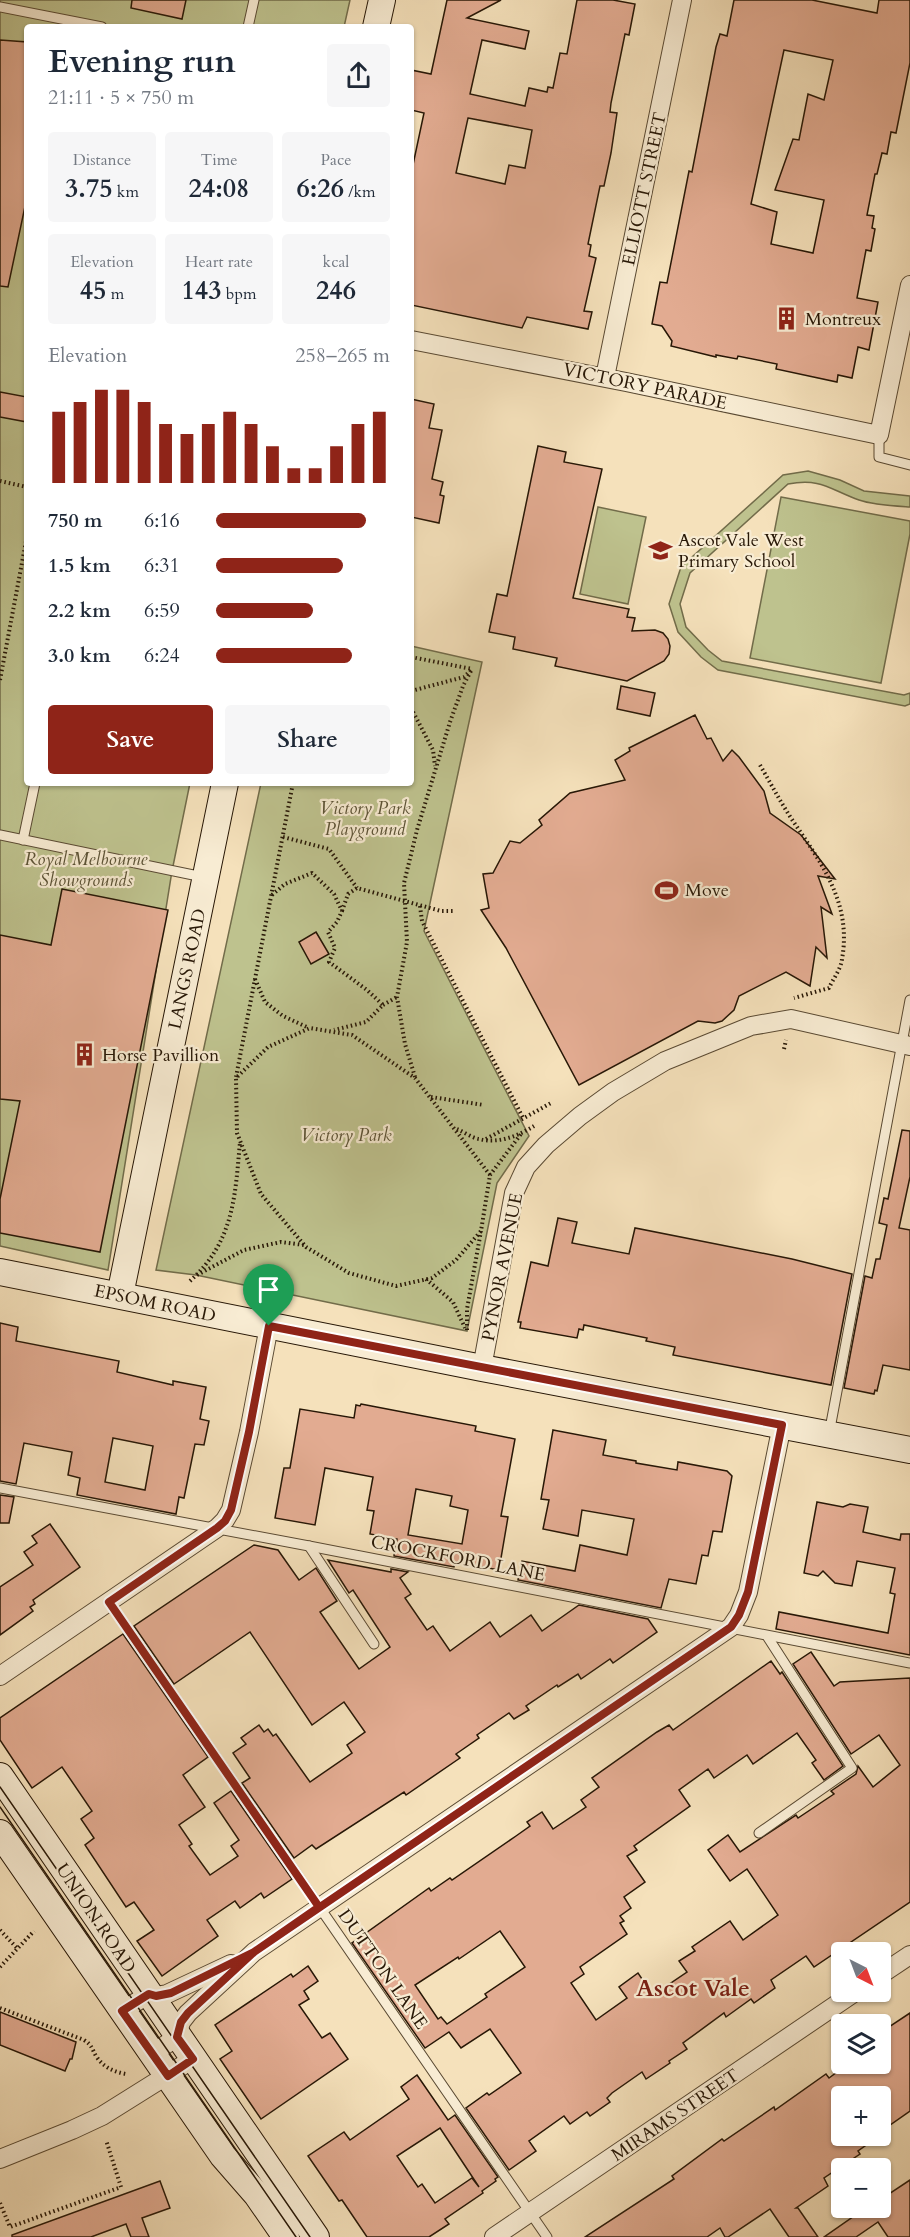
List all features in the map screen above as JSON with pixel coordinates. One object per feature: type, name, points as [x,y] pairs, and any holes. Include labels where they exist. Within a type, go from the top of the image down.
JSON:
[{"type":"main road","points":[[377,24],[382,0]]},
{"type":"main road","name":"LANGS ROAD","points":[[120,1295],[224,786]]},
{"type":"main road","name":"EPSOM ROAD","points":[[0,1272],[910,1450]]},
{"type":"main road","name":"UNION ROAD","points":[[0,1776],[316,2237]]},
{"type":"main road","name":"UNION ROAD","points":[[0,1833],[223,2156],[257,2195],[286,2237]]},
{"type":"street","name":"ELLIOTT STREET","points":[[605,378],[682,0]]},
{"type":"street","points":[[879,435],[910,285]]},
{"type":"street","name":"VICTORY PARADE","points":[[414,341],[879,435]]},
{"type":"street","name":"PYNOR AVENUE","points":[[482,1368],[514,1193],[526,1167],[546,1145],[580,1116],[613,1092],[665,1061],[752,1026],[791,1019],[905,1045]]},
{"type":"street","points":[[0,1676],[225,1521],[231,1510],[249,1432],[269,1326]]},
{"type":"street","points":[[152,2054],[177,2037],[181,2022],[188,2013],[254,1952],[731,1627],[739,1615],[748,1592],[782,1425]]},
{"type":"street","points":[[122,2011],[149,1994],[156,1996],[171,1993],[254,1952]]},
{"type":"street","points":[[891,1968],[910,1955]]},
{"type":"street","name":"MIRAMS STREET","points":[[494,2237],[840,2002]]},
{"type":"street","points":[[0,2158],[102,2116],[193,2059]]},
{"type":"lane","points":[[249,24],[254,0]]},
{"type":"lane","points":[[4,5],[89,24]]},
{"type":"lane","points":[[879,435],[879,457],[910,465]]},
{"type":"lane","points":[[23,840],[33,786]]},
{"type":"lane","points":[[0,835],[206,878]]},
{"type":"lane","points":[[829,1434],[905,1045],[910,1000]]},
{"type":"lane","name":"CROCKFORD LANE","points":[[0,1488],[910,1663]]},
{"type":"lane","points":[[309,1546],[374,1644]]},
{"type":"lane","name":"DUTTON LANE","points":[[109,1602],[547,2237]]},
{"type":"lane","points":[[759,1833],[852,1768],[767,1636]]},
{"type":"path","points":[[0,481],[24,486]]},
{"type":"path","points":[[0,680],[24,552]]},
{"type":"path","points":[[414,658],[472,669]]},
{"type":"path","points":[[414,690],[464,676],[472,669]]},
{"type":"path","points":[[415,1078],[405,1044],[397,997],[407,942],[404,883],[435,770],[460,695],[472,669]]},
{"type":"path","points":[[414,714],[433,750],[435,770]]},
{"type":"path","points":[[760,765],[792,820],[810,844],[841,904],[844,924],[842,961],[829,988],[784,1000]]},
{"type":"path","points":[[292,786],[236,1078],[237,1134],[261,1194],[304,1245],[350,1274],[396,1286],[432,1278],[456,1260],[481,1231]]},
{"type":"path","points":[[283,837],[329,849],[357,888],[441,911],[455,911]]},
{"type":"path","points":[[271,896],[285,884],[312,873],[334,894],[342,910]]},
{"type":"path","points":[[357,888],[348,894],[337,922],[328,932],[334,948],[329,962],[383,1005]]},
{"type":"path","points":[[420,906],[422,921],[523,1118]]},
{"type":"path","points":[[255,979],[265,1002],[282,1016],[310,1028],[352,1035],[415,1078],[490,1175]]},
{"type":"path","points":[[330,1031],[366,1022],[383,1005],[397,997]]},
{"type":"path","points":[[236,1078],[268,1047],[310,1028]]},
{"type":"path","points":[[430,1097],[484,1105]]},
{"type":"path","points":[[484,1140],[551,1103]]},
{"type":"path","points":[[454,1127],[479,1139],[501,1140],[521,1134],[540,1124]]},
{"type":"path","points":[[426,1279],[453,1302],[467,1331],[467,1309],[490,1175],[521,1134]]},
{"type":"path","points":[[190,1281],[221,1244],[235,1198],[240,1142]]},
{"type":"path","points":[[196,1275],[244,1250],[280,1242],[304,1245]]},
{"type":"path","points":[[0,1930],[17,1948]]},
{"type":"path","points":[[0,1967],[34,1931]]},
{"type":"path","points":[[0,2008],[84,2040],[90,2044],[96,2056],[107,2067],[115,2072],[126,2074]]},
{"type":"path","points":[[0,2203],[10,2227],[121,2187],[106,2139]]},
{"type":"green space","name":"Royal Melbourne Showgrounds","points":[[0,0],[350,0],[345,24],[24,24],[24,786],[189,786],[172,871],[108,1270],[0,1246]]},
{"type":"green space","points":[[808,471],[840,480],[864,491],[910,496],[910,507],[865,502],[809,482],[788,484],[690,573],[680,604],[686,627],[722,661],[904,695],[910,693],[910,704],[905,706],[718,670],[701,657],[678,632],[669,604],[681,567],[783,475]]},
{"type":"green space","points":[[781,497],[910,521],[910,534],[881,683],[750,658]]},
{"type":"green space","points":[[598,507],[646,517],[628,604],[580,594]]},
{"type":"green space","name":"Victory Park","points":[[414,647],[482,662],[424,931],[529,1136],[497,1183],[467,1331],[196,1275],[156,1270],[260,786],[414,786]]},
{"type":"building","points":[[132,0],[186,0],[182,19],[131,8]]},
{"type":"building","points":[[447,0],[501,0],[467,18],[529,31],[525,49],[482,40],[470,94],[525,106],[529,88],[547,92],[548,87],[553,88],[560,53],[567,54],[577,0],[613,0],[635,4],[629,35],[625,34],[611,103],[610,112],[617,113],[611,153],[604,186],[600,186],[588,244],[591,245],[589,256],[596,258],[584,311],[592,312],[588,329],[527,317],[522,328],[414,306],[414,160],[424,113],[414,111],[414,71],[431,74]],"holes":[[[468,118],[532,130],[525,168],[509,165],[505,184],[456,173]]]},
{"type":"building","points":[[734,0],[812,0],[877,13],[879,0],[910,0],[910,63],[896,133],[891,132],[887,154],[882,153],[877,174],[875,174],[867,215],[874,216],[872,228],[875,229],[871,251],[866,250],[857,298],[878,302],[869,350],[858,347],[852,378],[838,375],[837,382],[776,369],[777,364],[738,356],[737,359],[716,355],[716,357],[671,346],[672,341],[662,326],[652,324],[660,282],[667,283],[689,171],[692,172],[716,47],[720,34],[727,36]],"holes":[[[784,50],[833,60],[824,100],[808,94],[799,140],[793,139],[775,190],[824,200],[813,253],[771,244],[777,212],[751,204]]]},
{"type":"building","points":[[0,40],[24,42],[24,211],[8,287],[0,286]]},
{"type":"building","points":[[0,392],[24,396],[24,421],[0,417]]},
{"type":"building","points":[[414,400],[434,404],[429,428],[442,430],[432,479],[443,482],[440,495],[444,496],[439,523],[414,518]]},
{"type":"building","points":[[538,446],[566,452],[564,462],[602,469],[573,598],[629,609],[627,617],[635,618],[632,631],[655,630],[663,633],[668,639],[669,654],[664,661],[627,681],[555,666],[557,658],[513,649],[515,637],[489,632],[497,594],[507,596]]},
{"type":"building","points":[[621,686],[655,693],[650,716],[617,709]]},
{"type":"building","points":[[695,715],[707,739],[711,738],[723,761],[732,750],[739,757],[764,791],[770,813],[801,835],[835,879],[818,876],[832,914],[821,907],[827,958],[816,947],[810,986],[786,972],[739,996],[734,1010],[722,1021],[715,1023],[698,1021],[579,1085],[506,948],[481,910],[489,908],[483,874],[493,873],[510,841],[520,843],[542,825],[539,820],[570,793],[625,780],[615,760],[630,751],[629,748]]},
{"type":"building","name":"Horse Pavillion","points":[[62,889],[168,910],[100,1252],[0,1233],[0,1199],[20,1101],[0,1099],[0,935],[51,945]]},
{"type":"building","points":[[316,932],[329,954],[311,964],[299,942]]},
{"type":"building","points":[[902,1130],[910,1131],[910,1177],[899,1228],[910,1230],[910,1370],[883,1365],[877,1391],[875,1390],[874,1394],[844,1388],[865,1276],[872,1278],[876,1259],[880,1259],[887,1225],[879,1223],[884,1198],[888,1199]]},
{"type":"building","points":[[558,1218],[577,1222],[572,1243],[629,1254],[635,1228],[792,1259],[852,1274],[831,1385],[673,1355],[675,1347],[646,1341],[647,1338],[584,1325],[583,1330],[579,1329],[577,1338],[520,1328],[521,1322],[518,1322],[531,1262],[548,1266]]},
{"type":"building","points":[[0,1323],[18,1327],[16,1341],[119,1361],[117,1372],[173,1385],[173,1381],[206,1387],[200,1419],[209,1421],[204,1445],[195,1444],[184,1498],[179,1497],[176,1514],[77,1495],[80,1478],[68,1475],[72,1452],[24,1443],[16,1484],[0,1481]],"holes":[[[113,1438],[153,1446],[145,1490],[105,1482]]]},
{"type":"building","points":[[361,1404],[476,1426],[475,1431],[515,1439],[501,1516],[508,1517],[499,1570],[455,1562],[454,1567],[394,1556],[397,1539],[370,1534],[374,1511],[367,1510],[373,1477],[325,1468],[315,1525],[275,1518],[284,1468],[290,1468],[300,1409],[354,1418],[356,1405]],"holes":[[[416,1489],[452,1496],[450,1506],[468,1510],[462,1544],[408,1535]]]},
{"type":"building","points":[[553,1430],[606,1440],[603,1455],[677,1470],[678,1462],[727,1471],[732,1476],[722,1532],[713,1531],[708,1556],[702,1555],[696,1584],[669,1579],[661,1608],[518,1580],[522,1561],[575,1571],[580,1545],[627,1555],[634,1519],[582,1510],[578,1536],[543,1529],[549,1500],[541,1499]]},
{"type":"building","points":[[0,1495],[14,1497],[9,1523],[0,1523]]},
{"type":"building","points":[[817,1502],[843,1507],[850,1504],[868,1507],[863,1532],[900,1540],[901,1534],[910,1534],[910,1655],[776,1629],[779,1612],[888,1633],[895,1594],[890,1593],[895,1568],[857,1561],[852,1586],[835,1583],[823,1571],[818,1576],[804,1573]]},
{"type":"building","points":[[50,1524],[80,1567],[33,1600],[35,1604],[30,1607],[33,1611],[0,1635],[0,1587],[33,1565],[24,1552],[37,1543],[32,1536]]},
{"type":"building","points":[[254,1545],[278,1550],[299,1580],[316,1568],[337,1601],[320,1612],[359,1669],[390,1647],[353,1590],[349,1593],[328,1560],[391,1572],[391,1569],[408,1572],[400,1578],[411,1594],[405,1598],[427,1630],[433,1626],[450,1651],[490,1622],[500,1637],[531,1615],[542,1631],[579,1605],[648,1619],[657,1632],[613,1663],[610,1659],[581,1679],[578,1674],[558,1687],[557,1685],[526,1706],[529,1710],[514,1719],[509,1713],[477,1735],[479,1738],[456,1754],[460,1758],[406,1795],[404,1792],[316,1849],[312,1845],[294,1858],[242,1783],[250,1778],[233,1753],[246,1744],[241,1738],[259,1725],[264,1732],[268,1729],[273,1736],[276,1734],[310,1782],[352,1753],[347,1745],[365,1732],[344,1702],[312,1725],[250,1632],[174,1684],[134,1626]]},
{"type":"building","points":[[123,1634],[208,1757],[183,1775],[205,1807],[179,1825],[192,1844],[189,1846],[210,1875],[238,1856],[231,1846],[239,1840],[214,1803],[231,1791],[292,1879],[264,1898],[261,1893],[240,1908],[235,1901],[207,1920],[218,1936],[162,1976],[137,1941],[154,1930],[134,1902],[126,1907],[85,1845],[94,1838],[81,1819],[92,1811],[62,1767],[32,1788],[0,1740],[0,1718]]},
{"type":"building","points":[[811,1652],[834,1686],[840,1682],[910,1678],[910,1902],[851,1942],[831,1942],[831,1955],[814,1967],[806,1956],[771,1980],[775,1988],[754,2003],[751,1999],[726,2017],[724,2013],[683,2043],[687,2049],[669,2061],[670,2063],[646,2079],[642,2072],[612,2093],[607,2098],[610,2102],[590,2116],[587,2112],[570,2124],[564,2116],[529,2141],[536,2151],[509,2170],[466,2108],[521,2073],[490,2029],[461,2048],[449,2032],[425,2048],[352,1943],[429,1888],[431,1891],[450,1878],[452,1880],[516,1836],[530,1826],[527,1822],[542,1812],[553,1829],[586,1807],[581,1800],[599,1787],[592,1778],[657,1732],[669,1725],[673,1730],[771,1661],[780,1674],[782,1672],[843,1766],[824,1780],[812,1763],[816,1760],[797,1733],[753,1764],[747,1755],[714,1778],[708,1769],[679,1790],[690,1806],[634,1846],[637,1850],[627,1856],[645,1882],[624,1897],[631,1908],[620,1916],[624,1921],[620,1923],[627,1934],[580,1967],[584,1974],[571,1983],[596,2020],[627,1998],[619,1987],[638,1973],[653,1995],[687,1972],[679,1961],[695,1951],[692,1947],[730,1921],[743,1940],[778,1915],[747,1869],[730,1881],[708,1850],[728,1835],[740,1852],[796,1815],[798,1818],[834,1794],[831,1791],[856,1774],[858,1766],[873,1787],[900,1765],[879,1735],[851,1754],[793,1664]],"holes":[[[500,1931],[525,1967],[485,1994],[487,1997],[447,2024],[441,2017],[438,2019],[415,1985]]]},
{"type":"building","points":[[308,1966],[318,1981],[304,1991],[309,1999],[299,2005],[322,2038],[330,2033],[348,2059],[261,2119],[220,2059],[232,2051],[215,2025],[291,1974],[293,1977]]},
{"type":"building","points":[[0,2012],[76,2042],[72,2059],[65,2071],[0,2045]]},
{"type":"building","points":[[910,2013],[910,2111],[891,2124],[891,2086],[831,2086],[831,2146],[865,2146],[854,2158],[831,2158],[831,2173],[824,2178],[828,2186],[796,2208],[818,2237],[789,2237],[770,2209],[728,2237],[725,2237],[720,2228],[707,2237],[585,2237],[674,2179],[672,2176],[722,2139],[724,2141],[774,2107],[775,2110],[826,2074],[829,2078],[834,2074],[891,2074],[891,2026]]},
{"type":"building","points":[[417,2075],[448,2120],[455,2115],[498,2177],[482,2191],[483,2193],[445,2219],[449,2224],[429,2237],[367,2237],[308,2156],[344,2132],[350,2140],[409,2099],[401,2087]],"holes":[[[440,2128],[479,2187],[472,2178],[435,2203],[422,2184],[418,2187],[397,2156]]]},
{"type":"building","points":[[910,2180],[910,2237],[888,2237],[878,2222],[856,2237],[824,2237],[851,2218],[891,2218],[891,2193]]},
{"type":"building","points":[[160,2181],[170,2208],[142,2218],[149,2237],[131,2237],[126,2224],[91,2237],[12,2237],[12,2235]]},
{"type":"tram line","points":[[0,1787],[310,2237]]},
{"type":"tram line","points":[[0,1807],[296,2237]]},
{"type":"place","name":"Montreux","points":[[787,319]]},
{"type":"place","name":"Ascot Vale West Primary School","points":[[660,550]]},
{"type":"place","name":"Move","points":[[667,890]]},
{"type":"place","name":"Horse Pavillion","points":[[84,1055]]},
{"type":"district","name":"Ascot Vale","points":[[693,1988]]},
{"type":"route","points":[[269,1326],[249,1432],[228,1516],[217,1528],[109,1602],[319,1907],[254,1952],[188,2013],[181,2022],[177,2037],[193,2059],[168,2076],[122,2011],[149,1994],[161,1996],[171,1993],[254,1952],[731,1627],[744,1605],[748,1592],[782,1425],[269,1326]]},
{"type":"park label","name":"Victory Park Playground","points":[[365,818]]}]
